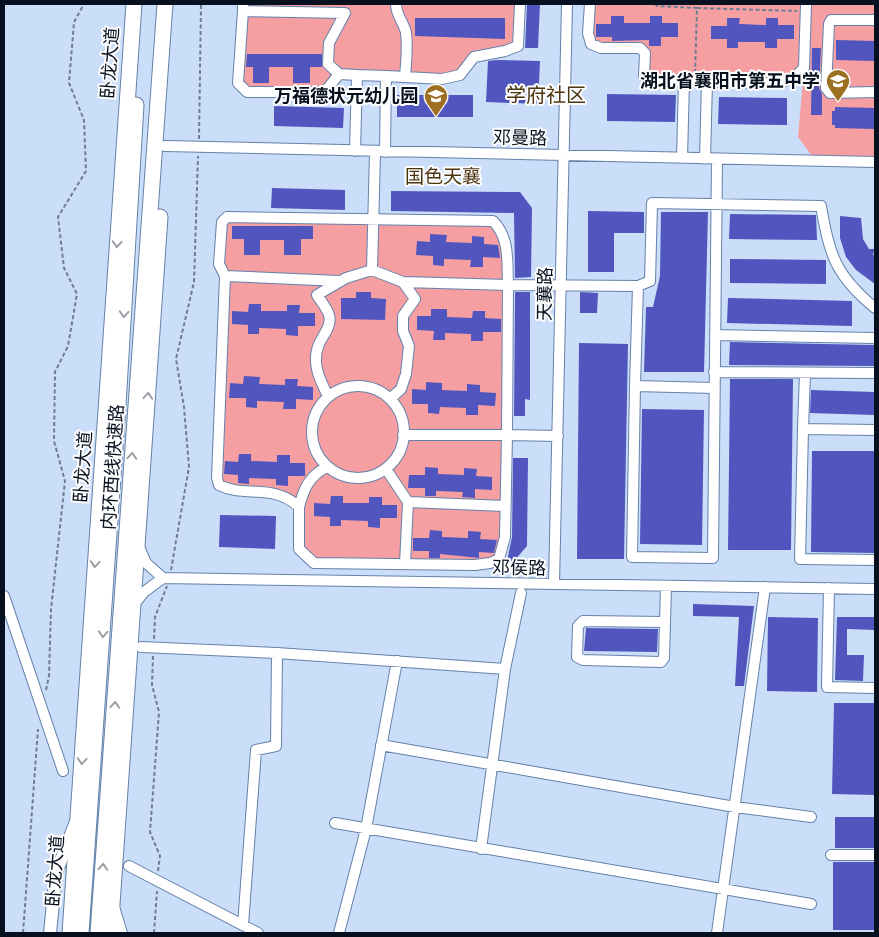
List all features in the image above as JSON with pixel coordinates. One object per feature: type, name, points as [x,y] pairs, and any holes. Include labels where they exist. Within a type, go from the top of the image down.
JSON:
[{"type":"highway","name":"卧龙大道","points":[[70,933],[134,4]]},
{"type":"highway","points":[[139,4],[139,62]]},
{"type":"highway","name":"内环西线快速路","points":[[81,933],[117,425],[144,4]]},
{"type":"highway","name":"内环西线快速路","points":[[99,933],[106,900],[165,4]]},
{"type":"highway","points":[[162,61],[169,4]]},
{"type":"highway","points":[[110,933],[106,900],[134,606],[174,4]]},
{"type":"main road","points":[[50,933],[56,873],[78,817]]},
{"type":"main road","points":[[106,900],[121,933]]},
{"type":"street","points":[[396,4],[398,16],[403,22],[406,34],[405,77]]},
{"type":"street","points":[[339,74],[325,92],[247,92],[238,83],[243,8],[345,9],[330,43],[328,64],[339,74],[442,79],[460,75],[474,57],[506,51],[518,46],[520,4]]},
{"type":"street","name":"天襄路","points":[[554,584],[567,4]]},
{"type":"street","points":[[590,4],[588,33],[591,44],[601,48],[640,48],[645,53],[644,76],[650,81],[780,83],[795,77],[804,68],[806,7]]},
{"type":"street","points":[[875,20],[831,20],[829,24],[826,88],[830,93],[875,92]]},
{"type":"street","points":[[355,151],[357,75]]},
{"type":"street","points":[[372,270],[374,218],[386,76]]},
{"type":"street","points":[[682,158],[690,81]]},
{"type":"street","points":[[706,159],[708,81]]},
{"type":"street","name":"邓曼路","points":[[165,146],[875,162]]},
{"type":"street","points":[[638,286],[632,557],[713,558],[717,159]]},
{"type":"street","points":[[328,396],[318,377],[316,360],[318,346],[328,330],[329,315],[316,295],[340,281],[372,270],[403,282],[638,286],[650,281],[652,203],[821,206],[828,245],[841,273],[857,293],[875,308]]},
{"type":"street","points":[[299,506],[290,498],[260,490],[227,490],[219,485],[217,478],[225,276],[219,264],[222,222],[227,217],[493,221],[502,230],[506,246],[508,285],[504,537],[499,559],[490,563],[475,565],[314,562],[299,549],[299,506],[304,487],[314,473],[327,467]]},
{"type":"street","points":[[225,276],[340,281]]},
{"type":"street","points":[[390,399],[401,389],[409,360],[409,346],[403,331],[403,316],[415,299],[403,282]]},
{"type":"street","points":[[715,334],[875,338]]},
{"type":"street","points":[[714,372],[875,373]]},
{"type":"street","points":[[805,373],[800,559],[875,560]]},
{"type":"street","points":[[353,386],[379,391],[390,399],[399,412],[404,427],[403,443],[397,457],[386,469],[372,476],[356,478],[340,475],[327,467],[317,454],[312,439],[315,416],[318,408],[328,396],[353,386]]},
{"type":"street","points":[[635,386],[714,388]]},
{"type":"street","points":[[803,429],[875,430]]},
{"type":"street","points":[[403,435],[558,436]]},
{"type":"street","points":[[386,469],[408,502],[405,564]]},
{"type":"street","points":[[408,502],[505,506]]},
{"type":"street","points":[[134,606],[144,592],[166,578],[146,563],[137,543]]},
{"type":"street","name":"邓侯路","points":[[166,578],[875,589]]},
{"type":"street","points":[[665,622],[583,621],[578,626],[577,657],[584,660],[661,662],[664,658],[665,622],[666,586]]},
{"type":"street","points":[[717,933],[765,587]]},
{"type":"street","points":[[829,588],[827,687],[875,688]]},
{"type":"street","points":[[481,849],[494,766],[505,669],[521,593]]},
{"type":"street","points":[[4,596],[63,771]]},
{"type":"street","points":[[141,647],[277,653],[505,669]]},
{"type":"street","points":[[243,926],[256,750],[276,746],[277,653]]},
{"type":"street","points":[[339,933],[366,830],[397,661]]},
{"type":"street","points":[[382,745],[494,766],[811,817]]},
{"type":"street","points":[[335,823],[366,830],[812,904]]},
{"type":"street","points":[[831,855],[875,855]]},
{"type":"street","points":[[129,866],[258,933]]},
{"type":"path","points":[[42,709],[49,676],[51,609],[65,480],[54,441],[55,372],[68,346],[77,294],[64,268],[58,217],[86,171],[84,120],[69,82],[74,22],[84,4]]},
{"type":"path","points":[[154,933],[160,856],[150,832],[159,712],[152,685],[155,617],[166,578],[188,467],[184,407],[176,359],[194,282],[199,148],[201,4]]},
{"type":"path","points":[[655,4],[656,6],[697,8],[806,7]]},
{"type":"path","points":[[690,81],[697,8]]},
{"type":"path","points":[[23,933],[38,728]]},
{"type":"shaded area","points":[[243,4],[520,4],[518,46],[474,57],[459,75],[339,74],[325,92],[247,92],[238,83]]},
{"type":"shaded area","points":[[589,4],[875,4],[875,157],[812,156],[798,137],[804,69],[780,83],[650,81],[645,53],[591,44]]},
{"type":"shaded area","points":[[493,221],[502,230],[507,435],[499,559],[490,563],[314,563],[299,549],[299,507],[290,499],[219,485],[225,277],[219,264],[222,222]]},
{"type":"building","points":[[527,4],[540,4],[538,48],[525,48]]},
{"type":"building","points":[[611,16],[624,16],[624,23],[650,23],[650,16],[662,16],[662,23],[678,23],[678,37],[661,37],[661,46],[649,46],[649,40],[612,41],[612,37],[596,37],[596,24],[611,24]]},
{"type":"building","points":[[415,18],[505,18],[505,39],[415,36]]},
{"type":"building","points":[[727,18],[740,18],[739,24],[766,25],[766,18],[778,18],[778,25],[794,25],[794,39],[777,39],[777,48],[765,48],[765,42],[738,42],[738,48],[727,48],[727,39],[711,39],[711,26],[727,26]]},
{"type":"building","points":[[836,40],[875,41],[875,61],[836,60]]},
{"type":"building","points":[[812,48],[821,48],[819,88],[822,94],[822,115],[811,115]]},
{"type":"building","points":[[247,54],[322,54],[322,67],[310,67],[310,83],[293,83],[293,67],[269,67],[269,83],[253,83],[253,67],[246,67]]},
{"type":"building","points":[[488,61],[540,61],[538,104],[486,102]]},
{"type":"building","points":[[607,94],[676,95],[675,122],[607,121]]},
{"type":"building","points":[[397,95],[473,95],[473,117],[397,117]]},
{"type":"building","points":[[719,97],[787,98],[787,125],[718,124]]},
{"type":"building","points":[[274,106],[344,108],[343,128],[274,126]]},
{"type":"building","points":[[835,107],[875,108],[875,129],[835,128],[835,125],[832,125],[832,111],[835,111]]},
{"type":"building","points":[[272,188],[345,190],[345,210],[271,208]]},
{"type":"building","points":[[391,191],[520,192],[532,208],[531,277],[515,278],[514,213],[391,211]]},
{"type":"building","points":[[588,211],[644,212],[644,233],[614,233],[614,272],[588,272]]},
{"type":"building","points":[[661,212],[708,212],[704,372],[644,372],[646,307],[653,307],[660,276]]},
{"type":"building","points":[[730,214],[816,215],[817,240],[729,239]]},
{"type":"building","points":[[840,216],[861,218],[863,239],[869,249],[875,249],[873,254],[875,258],[875,284],[856,270],[846,257],[840,238]]},
{"type":"building","points":[[232,226],[313,226],[313,239],[301,239],[301,255],[284,255],[284,240],[260,240],[260,255],[244,255],[244,239],[232,239]]},
{"type":"building","points":[[430,234],[447,235],[446,242],[472,243],[472,236],[484,237],[484,244],[498,245],[500,258],[483,257],[483,267],[470,267],[471,260],[444,259],[444,266],[433,265],[433,256],[416,255],[417,241],[430,242]]},
{"type":"building","points":[[730,259],[826,260],[826,284],[730,283]]},
{"type":"building","points":[[356,292],[371,292],[371,298],[386,299],[385,320],[341,319],[341,298],[356,298]]},
{"type":"building","points":[[515,292],[530,292],[530,400],[525,399],[525,416],[514,416]]},
{"type":"building","points":[[580,292],[598,293],[597,313],[580,313]]},
{"type":"building","points":[[728,298],[852,301],[852,326],[727,323]]},
{"type":"building","points":[[249,304],[261,304],[261,311],[287,311],[287,305],[300,305],[299,313],[315,313],[315,326],[298,326],[298,336],[286,335],[286,329],[259,328],[259,334],[248,334],[248,325],[232,324],[232,311],[248,312]]},
{"type":"building","points":[[431,309],[447,309],[447,317],[472,318],[473,311],[485,311],[485,318],[501,319],[501,332],[483,332],[483,341],[471,341],[471,334],[445,333],[445,340],[433,340],[434,331],[417,330],[417,316],[431,316]]},
{"type":"building","points":[[730,342],[875,345],[875,366],[729,365]]},
{"type":"building","points":[[579,343],[628,344],[624,559],[577,559]]},
{"type":"building","points":[[244,376],[260,377],[259,384],[285,385],[285,379],[298,379],[297,386],[313,387],[313,400],[296,399],[296,409],[283,409],[284,402],[257,401],[257,408],[246,407],[246,398],[229,398],[230,383],[243,384]]},
{"type":"building","points":[[730,379],[793,379],[791,550],[728,550]]},
{"type":"building","points":[[426,382],[442,383],[442,390],[467,391],[467,384],[480,385],[480,392],[496,393],[495,406],[478,405],[478,415],[466,415],[466,408],[440,407],[439,414],[428,413],[428,404],[412,404],[412,389],[426,390]]},
{"type":"building","points":[[811,390],[875,392],[875,415],[810,413]]},
{"type":"building","points":[[642,409],[704,410],[702,545],[640,544]]},
{"type":"building","points":[[812,451],[875,451],[875,553],[811,552]]},
{"type":"building","points":[[239,454],[251,454],[251,461],[277,462],[277,455],[290,455],[290,463],[305,463],[305,476],[288,476],[288,486],[276,485],[276,479],[249,478],[249,484],[238,483],[238,475],[224,474],[225,461],[238,462]]},
{"type":"building","points":[[513,458],[528,458],[527,546],[514,561],[507,561],[512,537]]},
{"type":"building","points":[[425,467],[438,468],[438,474],[464,475],[464,468],[477,469],[476,476],[492,477],[492,490],[475,489],[475,498],[462,497],[463,492],[436,491],[436,496],[425,496],[425,488],[408,488],[409,475],[425,475]]},
{"type":"building","points":[[331,496],[343,496],[343,503],[369,503],[369,497],[382,497],[382,505],[397,505],[397,518],[380,518],[380,528],[368,527],[368,521],[341,520],[341,526],[330,526],[330,517],[314,516],[314,503],[330,504]]},
{"type":"building","points":[[220,515],[276,516],[275,549],[219,547]]},
{"type":"building","points":[[430,530],[442,531],[442,537],[468,538],[468,531],[481,532],[480,539],[497,540],[494,553],[479,552],[479,558],[440,554],[440,558],[429,558],[429,551],[413,551],[413,538],[429,538]]},
{"type":"building","points":[[693,604],[754,606],[744,686],[735,686],[739,617],[693,616]]},
{"type":"building","points":[[768,617],[818,618],[817,692],[767,691]]},
{"type":"building","points":[[837,617],[875,617],[875,630],[847,629],[847,655],[864,655],[863,681],[835,680]]},
{"type":"building","points":[[586,628],[658,629],[657,652],[584,651]]},
{"type":"building","points":[[834,703],[875,703],[875,795],[832,794]]},
{"type":"building","points":[[835,817],[875,817],[875,848],[835,848]]},
{"type":"building","points":[[833,862],[875,862],[875,930],[833,930]]},
{"type":"place","name":"湖北省襄阳市第五中学","points":[[838,102]]},
{"type":"place","name":"万福德状元幼儿园","points":[[436,117]]},
{"type":"district","name":"学府社区","points":[[546,95]]},
{"type":"district","name":"国色天襄","points":[[443,177]]}]
